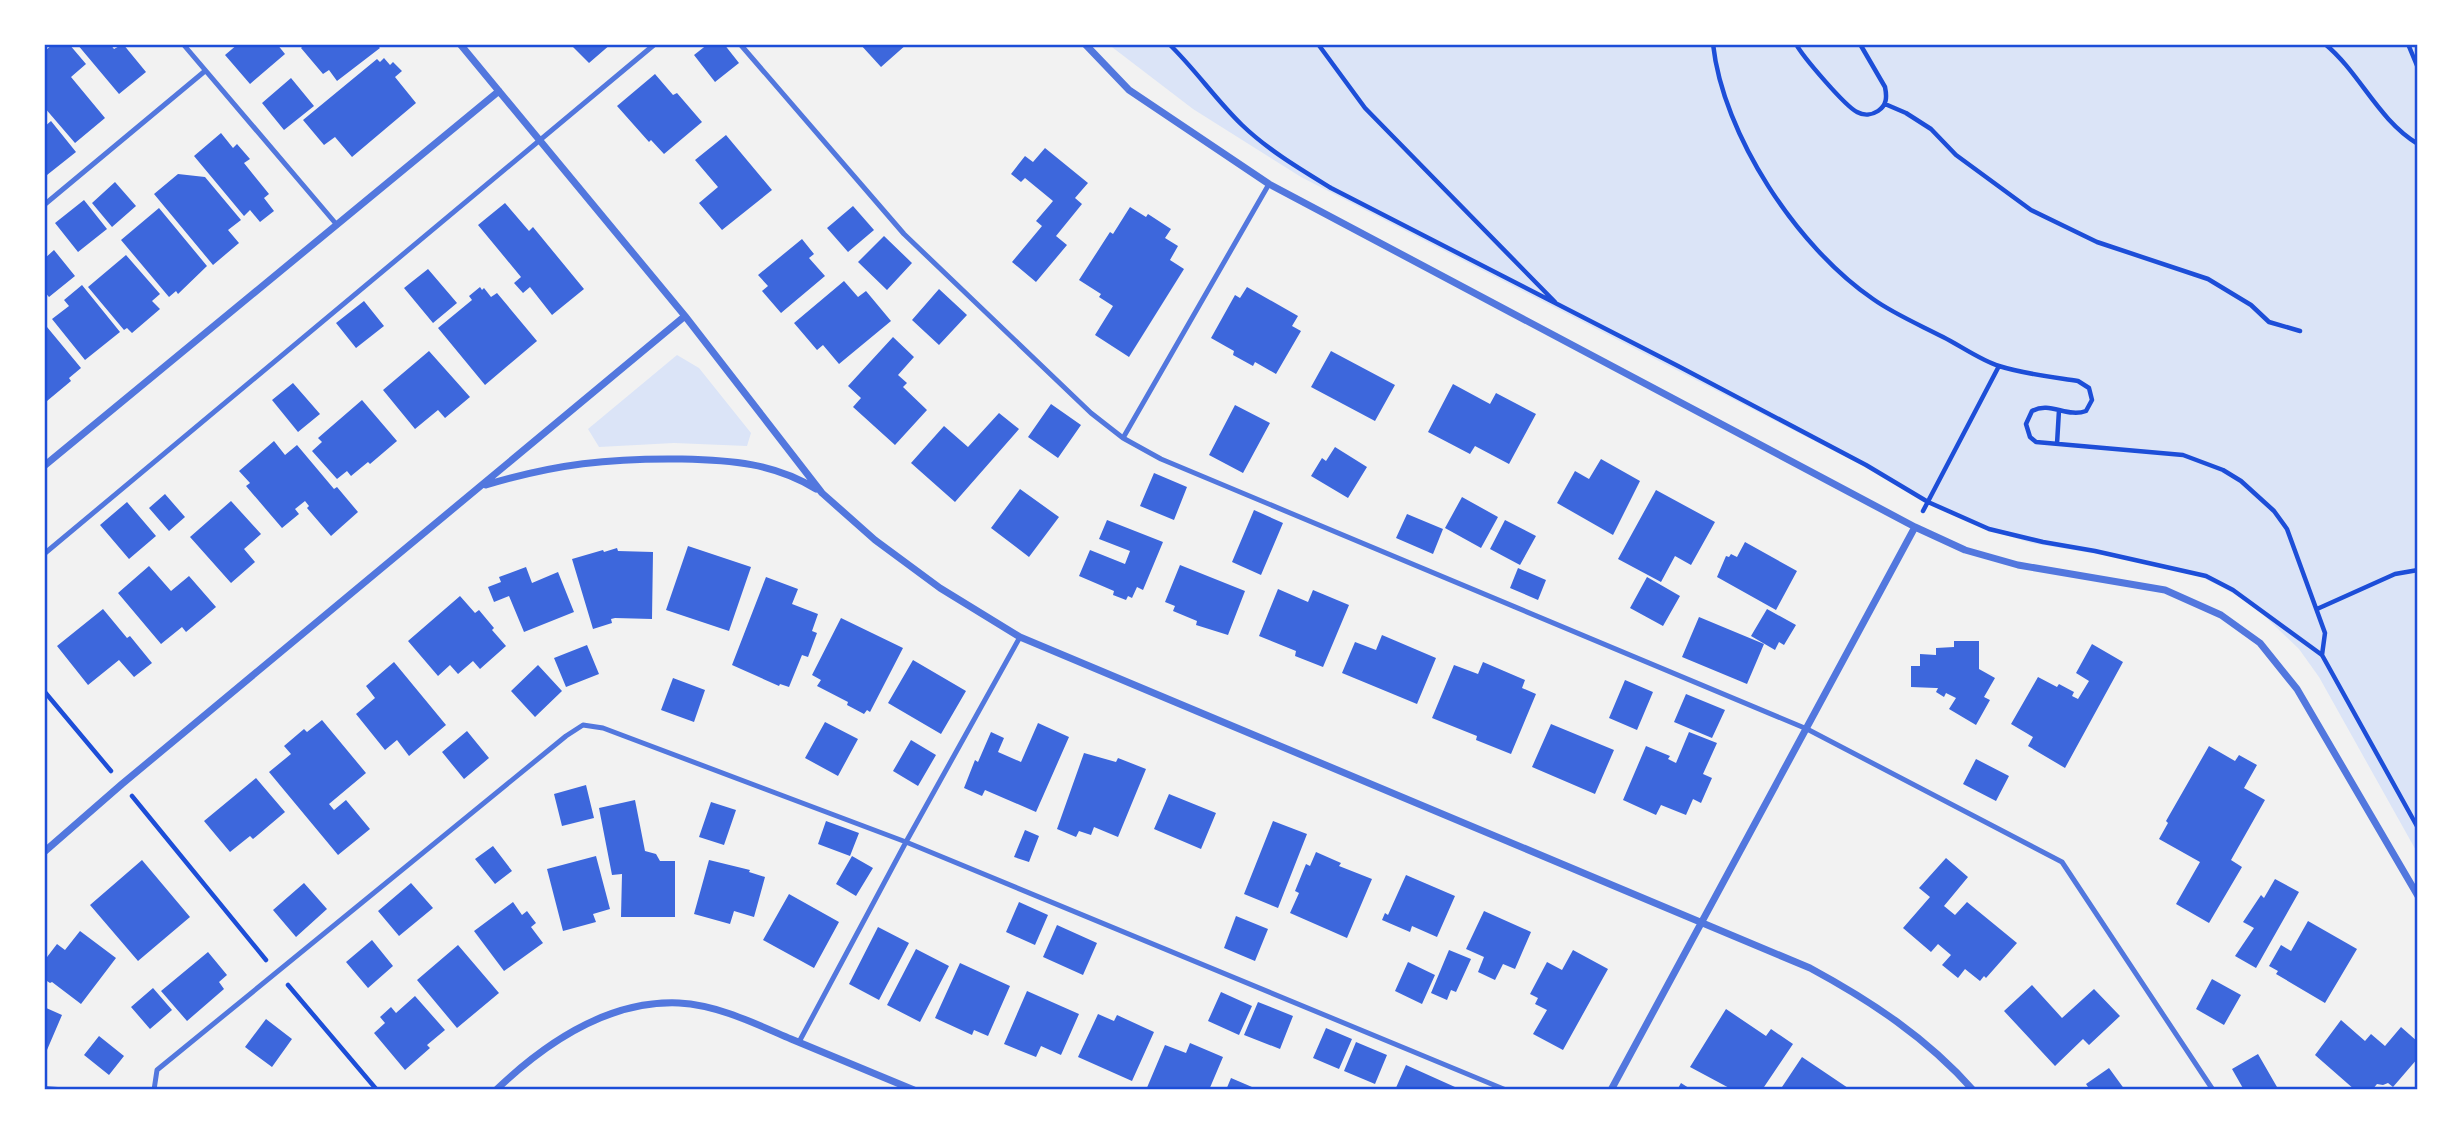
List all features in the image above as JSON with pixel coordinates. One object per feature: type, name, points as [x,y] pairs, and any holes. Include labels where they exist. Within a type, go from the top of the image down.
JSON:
[{"type":"street","points":[[460,44],[685,316],[822,494]]},
{"type":"street","points":[[1085,44],[1129,90],[1269,184],[1915,527],[1965,550],[2018,565],[2165,590],[2221,615],[2260,643],[2297,689],[2418,896]]},
{"type":"street","points":[[44,466],[499,91]]},
{"type":"street","points":[[44,852],[122,784],[685,316]]},
{"type":"street","points":[[482,487],[526,473],[616,459],[695,459],[764,466],[801,480],[940,588],[1020,636],[1810,968],[1860,996],[1900,1023],[1949,1063],[1973,1090]]},
{"type":"street","points":[[1611,1090],[1915,527]]},
{"type":"street","points":[[496,1090],[543,1051],[584,1023],[632,1007],[679,1003],[731,1013],[914,1090]]},
{"type":"lane","points":[[183,44],[337,225]]},
{"type":"lane","points":[[44,554],[655,44]]},
{"type":"lane","points":[[740,44],[904,234],[1046,373],[1123,438],[1161,458],[1807,729],[2062,862],[2213,1090]]},
{"type":"lane","points":[[44,205],[205,71]]},
{"type":"lane","points":[[1123,438],[1269,184]]},
{"type":"lane","points":[[799,1042],[1020,636]]},
{"type":"lane","points":[[155,1090],[157,1070],[566,736],[583,725],[603,728],[906,842],[1506,1090]]},
{"type":"path","points":[[1169,44],[1241,124],[1281,157],[1342,194],[1866,465],[1928,502],[1989,529],[2206,576],[2233,590],[2322,655],[2418,828]]},
{"type":"path","points":[[1318,44],[1364,108],[1558,305]]},
{"type":"path","points":[[1713,44],[1717,77],[1728,110],[1752,160],[1810,242],[1849,281],[1874,300],[1998,366],[2078,382],[2089,388],[2092,400],[2086,411],[2073,414],[2046,407],[2032,411],[2026,424],[2030,437],[2036,442],[2183,456],[2213,466],[2241,481],[2274,511],[2287,529],[2325,633],[2322,655]]},
{"type":"path","points":[[1796,44],[1857,112],[1873,114],[1885,104]]},
{"type":"path","points":[[1860,44],[1885,87],[1885,104]]},
{"type":"path","points":[[2325,44],[2341,57],[2380,110],[2405,136],[2418,144]]},
{"type":"path","points":[[2408,44],[2418,68]]},
{"type":"path","points":[[1885,104],[1906,113],[1931,129],[1956,155],[2031,210],[2097,242],[2208,279],[2250,305],[2269,322],[2300,331]]},
{"type":"path","points":[[1915,527],[1998,366]]},
{"type":"path","points":[[2057,444],[2059,410]]},
{"type":"path","points":[[2318,608],[2395,574],[2418,570]]},
{"type":"path","points":[[44,691],[377,1090]]},
{"type":"shaded area","points":[[1108,44],[2418,44],[2418,854],[2319,677],[2299,649],[2253,605],[2199,576],[2151,563],[2031,543],[1992,531],[1966,519],[1301,177],[1193,109]]},
{"type":"shaded area","points":[[677,355],[699,368],[751,433],[747,446],[674,443],[599,447],[588,429]]},
{"type":"building","points":[[53,44],[69,44],[86,64],[71,77],[105,118],[75,143],[44,107],[44,47],[46,50]]},
{"type":"building","points":[[77,44],[110,44],[114,49],[123,44],[146,72],[119,94]]},
{"type":"building","points":[[238,44],[277,44],[285,54],[250,84],[225,55]]},
{"type":"building","points":[[305,44],[376,44],[380,48],[337,81],[329,70],[323,74],[301,48]]},
{"type":"building","points":[[570,44],[611,44],[589,63]]},
{"type":"building","points":[[708,44],[724,44],[739,63],[715,82],[694,55]]},
{"type":"building","points":[[860,44],[907,44],[881,67]]},
{"type":"building","points":[[384,58],[390,65],[393,62],[402,71],[395,77],[416,103],[352,157],[335,137],[324,145],[303,120],[377,59],[380,62]]},
{"type":"building","points":[[655,74],[673,95],[677,93],[702,122],[664,154],[651,140],[649,142],[617,106]]},
{"type":"building","points":[[291,78],[314,106],[284,130],[262,103]]},
{"type":"building","points":[[51,121],[76,152],[47,175],[44,172],[44,127]]},
{"type":"building","points":[[221,133],[233,148],[237,144],[250,159],[244,163],[269,194],[264,198],[274,211],[260,222],[250,210],[244,216],[194,156]]},
{"type":"building","points":[[726,135],[772,190],[722,230],[699,203],[718,187],[695,160]]},
{"type":"building","points":[[1045,148],[1088,183],[1075,198],[1082,204],[1056,236],[1067,245],[1036,282],[1012,262],[1042,226],[1036,221],[1053,201],[1025,178],[1021,182],[1011,174],[1025,156],[1033,162]]},
{"type":"building","points":[[178,174],[205,177],[241,220],[228,230],[239,243],[213,265],[154,194]]},
{"type":"building","points":[[115,182],[136,206],[112,227],[92,203]]},
{"type":"building","points":[[84,200],[107,229],[78,252],[55,223]]},
{"type":"building","points":[[505,203],[529,231],[533,227],[584,289],[552,315],[530,287],[523,293],[514,283],[521,277],[478,225]]},
{"type":"building","points":[[853,206],[874,230],[848,252],[827,228]]},
{"type":"building","points":[[1130,207],[1146,217],[1148,214],[1171,229],[1165,238],[1178,246],[1170,260],[1184,269],[1129,357],[1095,335],[1113,306],[1099,297],[1101,294],[1079,280]]},
{"type":"building","points":[[159,208],[207,266],[178,294],[176,291],[169,297],[121,240]]},
{"type":"building","points":[[884,236],[912,263],[887,290],[858,262]]},
{"type":"building","points":[[802,239],[814,254],[809,258],[825,276],[781,313],[762,291],[768,286],[758,275]]},
{"type":"building","points":[[54,250],[75,276],[49,297],[44,291],[44,259]]},
{"type":"building","points":[[126,255],[160,294],[152,301],[160,309],[132,333],[127,328],[124,330],[88,287]]},
{"type":"building","points":[[428,269],[457,303],[433,323],[404,288]]},
{"type":"building","points":[[844,281],[858,297],[866,291],[891,321],[839,364],[823,345],[817,350],[794,323]]},
{"type":"building","points":[[82,285],[120,332],[85,360],[52,319],[69,306],[64,300]]},
{"type":"building","points":[[480,287],[491,297],[497,293],[537,341],[485,385],[438,328],[472,300],[469,296]]},
{"type":"building","points":[[1247,287],[1298,316],[1292,326],[1301,331],[1276,374],[1255,362],[1253,366],[1233,355],[1234,351],[1211,338],[1235,295],[1240,298]]},
{"type":"building","points":[[939,289],[967,315],[939,345],[912,320]]},
{"type":"building","points":[[364,301],[384,326],[356,348],[336,323]]},
{"type":"building","points":[[47,327],[81,368],[69,378],[71,381],[47,401],[44,398],[44,330]]},
{"type":"building","points":[[893,337],[914,357],[898,375],[907,383],[903,387],[927,410],[895,445],[853,407],[861,398],[848,386]]},
{"type":"building","points":[[429,351],[470,397],[445,418],[438,410],[415,429],[383,390]]},
{"type":"building","points":[[1331,351],[1395,385],[1375,421],[1311,387]]},
{"type":"building","points":[[293,383],[320,414],[298,432],[272,400]]},
{"type":"building","points":[[1453,384],[1490,404],[1496,393],[1536,414],[1509,464],[1475,446],[1470,454],[1428,432]]},
{"type":"building","points":[[362,400],[397,441],[370,464],[368,462],[351,476],[347,471],[337,479],[312,451],[322,442],[318,438]]},
{"type":"building","points":[[1051,404],[1081,425],[1058,458],[1028,437]]},
{"type":"building","points":[[1235,405],[1270,423],[1243,473],[1209,455]]},
{"type":"building","points":[[999,413],[1019,429],[955,502],[911,463],[944,426],[968,447]]},
{"type":"building","points":[[274,441],[285,455],[297,445],[334,489],[337,487],[358,512],[331,536],[307,508],[309,506],[305,501],[295,509],[299,514],[282,528],[246,486],[250,483],[239,471]]},
{"type":"building","points":[[1335,447],[1367,467],[1348,498],[1311,476],[1322,458],[1326,461]]},
{"type":"building","points":[[1601,459],[1640,481],[1613,535],[1557,503],[1575,471],[1589,479]]},
{"type":"building","points":[[1154,473],[1187,487],[1174,520],[1140,506]]},
{"type":"building","points":[[1020,489],[1059,517],[1029,557],[991,528]]},
{"type":"building","points":[[1656,490],[1715,522],[1691,565],[1675,556],[1661,582],[1618,559]]},
{"type":"building","points":[[165,494],[185,517],[169,531],[149,508]]},
{"type":"building","points":[[1462,497],[1498,517],[1481,548],[1445,528]]},
{"type":"building","points":[[231,501],[261,534],[244,549],[255,562],[231,583],[190,537]]},
{"type":"building","points":[[127,502],[156,536],[129,559],[100,525]]},
{"type":"building","points":[[1254,510],[1283,523],[1261,575],[1232,562]]},
{"type":"building","points":[[1407,514],[1443,529],[1433,554],[1396,538]]},
{"type":"building","points":[[1107,520],[1163,542],[1143,590],[1137,587],[1132,598],[1128,596],[1126,600],[1113,595],[1114,591],[1079,576],[1090,550],[1125,564],[1130,551],[1099,539]]},
{"type":"building","points":[[1505,520],[1536,536],[1520,565],[1490,549]]},
{"type":"building","points":[[1745,542],[1797,571],[1776,610],[1717,577],[1726,556],[1731,554],[1737,557]]},
{"type":"building","points":[[688,546],[751,567],[729,631],[666,610]]},
{"type":"building","points":[[617,548],[618,551],[653,552],[652,619],[615,618],[611,619],[612,623],[593,629],[572,559]]},
{"type":"building","points":[[1180,565],[1245,591],[1228,635],[1196,625],[1197,621],[1173,611],[1175,606],[1165,602]]},
{"type":"building","points":[[149,566],[171,591],[189,576],[216,607],[186,632],[182,627],[161,644],[118,593]]},
{"type":"building","points":[[526,567],[532,583],[558,572],[574,612],[524,632],[509,596],[494,602],[488,587],[501,582],[499,577]]},
{"type":"building","points":[[1518,568],[1546,580],[1538,600],[1510,588]]},
{"type":"building","points":[[766,577],[798,589],[792,604],[818,614],[812,631],[817,633],[808,657],[802,655],[789,687],[779,686],[732,665]]},
{"type":"building","points":[[1647,577],[1680,596],[1663,626],[1630,608]]},
{"type":"building","points":[[1278,589],[1308,602],[1313,590],[1349,605],[1323,667],[1295,656],[1296,651],[1259,636]]},
{"type":"building","points":[[460,596],[475,613],[479,610],[506,646],[480,669],[473,661],[458,674],[450,665],[438,676],[408,641]]},
{"type":"building","points":[[103,609],[152,663],[134,677],[119,660],[88,685],[57,646]]},
{"type":"building","points":[[1767,609],[1796,625],[1784,645],[1779,642],[1775,650],[1751,636]]},
{"type":"building","points":[[1699,617],[1764,644],[1747,684],[1682,657]]},
{"type":"building","points":[[841,618],[903,648],[870,712],[867,710],[864,714],[847,705],[848,702],[817,686],[821,680],[812,675]]},
{"type":"building","points":[[1382,635],[1436,658],[1417,704],[1342,673],[1355,642],[1376,650]]},
{"type":"building","points":[[1954,641],[1979,641],[1979,669],[1995,678],[1984,697],[1990,700],[1976,725],[1949,709],[1956,698],[1946,693],[1944,697],[1936,692],[1938,688],[1911,687],[1911,666],[1920,666],[1920,654],[1936,655],[1936,648],[1954,647]]},
{"type":"building","points":[[2092,644],[2123,662],[2065,768],[2028,746],[2033,737],[2011,724],[2038,677],[2074,692],[2072,696],[2078,699],[2089,681],[2076,673]]},
{"type":"building","points":[[587,645],[599,674],[566,687],[554,658]]},
{"type":"building","points":[[913,660],[966,691],[941,734],[888,703]]},
{"type":"building","points":[[394,662],[446,725],[409,756],[397,740],[385,750],[356,714],[375,698],[366,686]]},
{"type":"building","points":[[1483,662],[1525,680],[1522,688],[1536,694],[1511,754],[1476,740],[1477,736],[1432,718],[1454,665],[1478,674]]},
{"type":"building","points":[[538,665],[562,691],[535,717],[511,691]]},
{"type":"building","points":[[673,678],[705,690],[694,722],[661,710]]},
{"type":"building","points":[[1625,680],[1653,692],[1637,730],[1609,718]]},
{"type":"building","points":[[1686,694],[1725,710],[1712,738],[1674,722]]},
{"type":"building","points":[[322,720],[366,773],[329,804],[334,810],[346,800],[370,829],[338,855],[269,772],[291,754],[284,746],[304,729],[307,732]]},
{"type":"building","points":[[825,722],[858,739],[838,776],[805,758]]},
{"type":"building","points":[[1038,723],[1069,737],[1036,812],[985,790],[982,796],[964,788],[975,760],[978,762],[991,732],[1004,738],[998,752],[1021,762]]},
{"type":"building","points":[[1551,724],[1614,750],[1595,794],[1532,767]]},
{"type":"building","points":[[467,731],[489,758],[464,779],[442,752]]},
{"type":"building","points":[[1689,732],[1717,743],[1703,774],[1712,778],[1701,803],[1693,799],[1686,815],[1661,805],[1656,815],[1623,800],[1646,746],[1670,756],[1668,759],[1676,763]]},
{"type":"building","points":[[911,740],[936,755],[918,786],[893,771]]},
{"type":"building","points":[[2209,746],[2235,761],[2239,755],[2257,765],[2244,788],[2265,800],[2231,860],[2242,867],[2209,923],[2176,904],[2200,862],[2159,839],[2168,823],[2166,821]]},
{"type":"building","points":[[1084,753],[1116,762],[1118,758],[1146,769],[1118,837],[1094,827],[1091,835],[1079,831],[1076,837],[1057,829]]},
{"type":"building","points":[[1976,759],[2009,776],[1996,801],[1963,784]]},
{"type":"building","points":[[256,778],[285,812],[253,839],[250,836],[230,852],[204,821]]},
{"type":"building","points":[[586,785],[594,818],[562,826],[554,794]]},
{"type":"building","points":[[1169,794],[1216,813],[1201,849],[1154,829]]},
{"type":"building","points":[[635,800],[645,851],[656,854],[660,861],[675,861],[675,917],[621,917],[622,874],[612,875],[599,808]]},
{"type":"building","points":[[711,802],[736,810],[724,845],[699,837]]},
{"type":"building","points":[[826,821],[859,833],[850,856],[818,844]]},
{"type":"building","points":[[1273,821],[1307,834],[1278,908],[1244,894]]},
{"type":"building","points":[[1025,830],[1039,836],[1029,862],[1014,857]]},
{"type":"building","points":[[493,846],[512,871],[495,884],[475,859]]},
{"type":"building","points":[[1316,852],[1341,863],[1339,866],[1372,879],[1347,938],[1290,913],[1299,893],[1295,891],[1306,864],[1310,866]]},
{"type":"building","points":[[596,856],[610,909],[593,914],[596,922],[563,931],[547,869]]},
{"type":"building","points":[[852,856],[873,868],[856,896],[836,884]]},
{"type":"building","points":[[1946,858],[1968,877],[1944,906],[1955,915],[1967,902],[2017,943],[1986,978],[1984,976],[1980,981],[1965,969],[1958,978],[1942,965],[1951,955],[1938,944],[1931,952],[1903,928],[1930,897],[1919,888]]},
{"type":"building","points":[[142,860],[190,917],[138,961],[90,905]]},
{"type":"building","points":[[709,860],[750,870],[749,872],[765,877],[754,917],[734,911],[730,924],[694,914]]},
{"type":"building","points":[[1406,875],[1455,896],[1437,937],[1412,926],[1410,932],[1382,920],[1385,913],[1388,915]]},
{"type":"building","points":[[2275,879],[2299,892],[2256,968],[2235,956],[2254,928],[2243,922],[2261,895],[2264,898]]},
{"type":"building","points":[[304,883],[327,909],[296,937],[273,910]]},
{"type":"building","points":[[411,883],[433,908],[399,936],[378,911]]},
{"type":"building","points":[[789,894],[839,922],[814,968],[763,940]]},
{"type":"building","points":[[513,902],[522,915],[527,911],[536,923],[531,927],[543,943],[504,971],[474,931]]},
{"type":"building","points":[[1019,902],[1048,915],[1035,945],[1006,932]]},
{"type":"building","points":[[1484,911],[1531,932],[1515,969],[1503,964],[1495,980],[1478,972],[1484,957],[1466,949]]},
{"type":"building","points":[[1236,916],[1268,929],[1255,961],[1224,948]]},
{"type":"building","points":[[2308,921],[2357,949],[2325,1003],[2276,974],[2278,971],[2269,966],[2281,945],[2291,951]]},
{"type":"building","points":[[1057,925],[1097,943],[1083,975],[1043,957]]},
{"type":"building","points":[[878,927],[909,943],[879,1000],[849,984]]},
{"type":"building","points":[[80,931],[116,958],[81,1004],[44,979],[44,961],[57,944],[65,950]]},
{"type":"building","points":[[372,940],[393,966],[368,988],[346,962]]},
{"type":"building","points":[[458,945],[499,993],[457,1028],[417,980]]},
{"type":"building","points":[[916,949],[949,966],[920,1022],[887,1005]]},
{"type":"building","points":[[1449,950],[1471,959],[1456,992],[1451,990],[1447,1000],[1431,993]]},
{"type":"building","points":[[1573,950],[1608,969],[1563,1050],[1533,1034],[1547,1010],[1535,1004],[1538,998],[1530,994],[1547,962],[1562,970]]},
{"type":"building","points":[[208,952],[227,975],[219,982],[224,989],[187,1021],[161,991]]},
{"type":"building","points":[[1408,962],[1435,975],[1422,1004],[1395,991]]},
{"type":"building","points":[[960,963],[1010,986],[988,1036],[974,1030],[972,1035],[935,1018]]},
{"type":"building","points":[[2212,979],[2241,995],[2224,1025],[2196,1009]]},
{"type":"building","points":[[2032,985],[2062,1018],[2094,989],[2120,1016],[2089,1045],[2083,1039],[2055,1066],[2004,1011]]},
{"type":"building","points":[[153,988],[172,1010],[150,1029],[131,1007]]},
{"type":"building","points":[[1027,991],[1079,1014],[1061,1055],[1041,1046],[1036,1057],[1004,1044]]},
{"type":"building","points":[[1221,992],[1252,1006],[1239,1035],[1208,1021]]},
{"type":"building","points":[[415,996],[445,1030],[427,1045],[430,1048],[405,1070],[374,1033],[385,1023],[380,1017],[391,1007],[396,1013]]},
{"type":"building","points":[[1258,1002],[1293,1016],[1280,1049],[1244,1035]]},
{"type":"building","points":[[44,1007],[62,1015],[44,1057]]},
{"type":"building","points":[[1726,1009],[1766,1036],[1771,1029],[1793,1044],[1762,1090],[1733,1090],[1690,1067]]},
{"type":"building","points":[[1098,1014],[1114,1021],[1117,1015],[1154,1032],[1132,1081],[1078,1057]]},
{"type":"building","points":[[266,1019],[292,1039],[272,1067],[245,1047]]},
{"type":"building","points":[[2341,1020],[2365,1041],[2371,1034],[2385,1046],[2401,1027],[2418,1042],[2418,1058],[2393,1087],[2388,1083],[2377,1084],[2372,1090],[2355,1090],[2315,1055]]},
{"type":"building","points":[[1326,1028],[1352,1039],[1339,1069],[1313,1058]]},
{"type":"building","points":[[99,1036],[124,1056],[109,1075],[84,1055]]},
{"type":"building","points":[[1356,1042],[1387,1055],[1375,1084],[1344,1071]]},
{"type":"building","points":[[1190,1043],[1223,1057],[1209,1090],[1146,1090],[1165,1045],[1186,1053]]},
{"type":"building","points":[[2258,1054],[2277,1087],[2271,1090],[2244,1090],[2232,1069]]},
{"type":"building","points":[[1802,1057],[1851,1090],[1780,1090]]},
{"type":"building","points":[[1406,1065],[1455,1087],[1454,1090],[1395,1090]]},
{"type":"building","points":[[2109,1068],[2125,1090],[2090,1090],[2086,1084]]},
{"type":"building","points":[[1231,1078],[1259,1090],[1226,1090]]},
{"type":"building","points":[[1681,1083],[1692,1090],[1677,1090]]},
{"type":"building","points":[[44,1086],[58,1087],[58,1090],[44,1090]]}]
